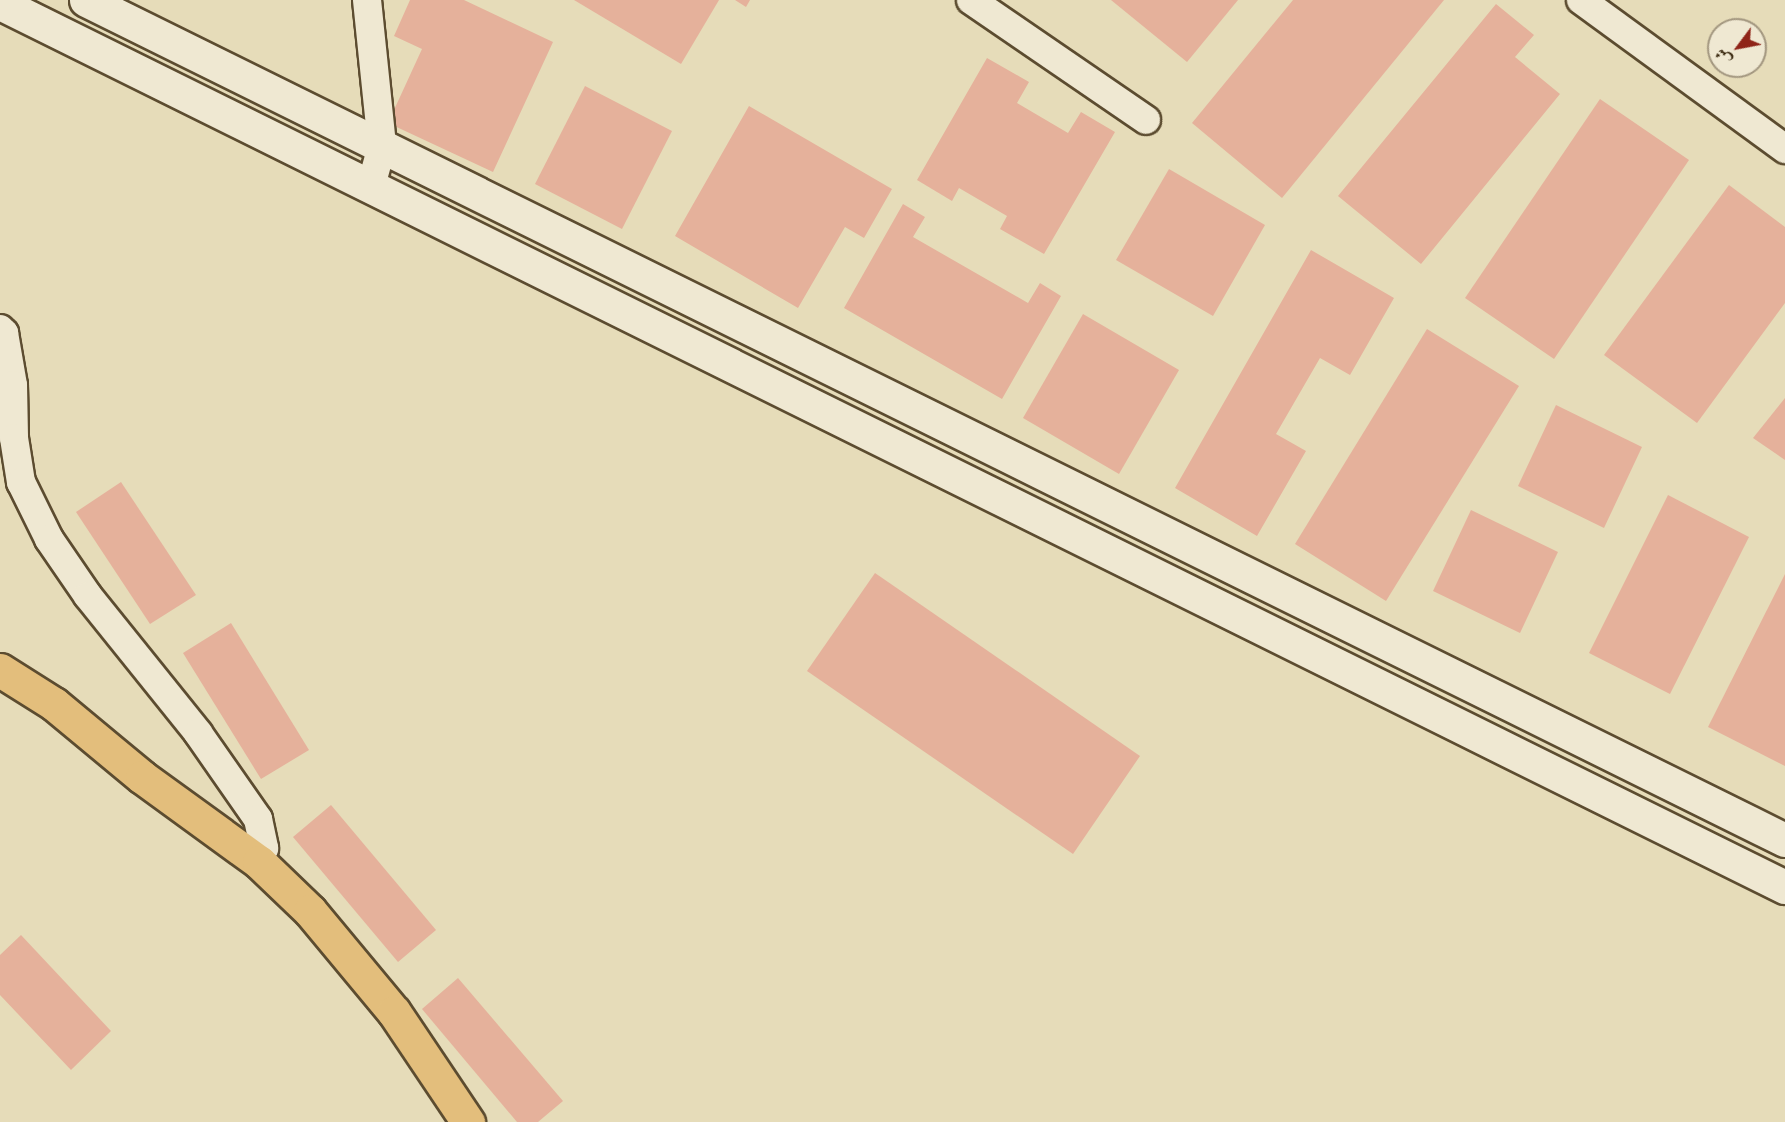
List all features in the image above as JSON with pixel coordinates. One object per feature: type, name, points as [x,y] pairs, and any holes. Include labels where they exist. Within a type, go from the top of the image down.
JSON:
[{"type":"main road","points":[[0,670],[54,704],[142,777],[259,862],[310,911],[394,1012],[468,1122]]},
{"type":"street","points":[[86,0],[1785,840]]},
{"type":"street","points":[[367,0],[382,146],[370,186]]},
{"type":"street","points":[[970,0],[1146,120]]},
{"type":"street","points":[[1581,0],[1785,149]]},
{"type":"street","points":[[0,3],[1785,887]]},
{"type":"street","points":[[0,329],[4,333],[13,385],[14,438],[21,482],[49,539],[88,597],[198,733],[258,819],[264,848],[259,862]]},
{"type":"building","points":[[410,0],[464,0],[553,42],[493,172],[388,123],[422,49],[394,36]]},
{"type":"building","points":[[574,0],[719,0],[681,64]]},
{"type":"building","points":[[735,0],[750,0],[746,7]]},
{"type":"building","points":[[1111,0],[1238,0],[1187,62]]},
{"type":"building","points":[[1293,0],[1444,0],[1282,198],[1192,123]]},
{"type":"building","points":[[1496,4],[1534,35],[1515,57],[1560,94],[1421,264],[1338,196]]},
{"type":"building","points":[[987,58],[1029,82],[1017,103],[1068,133],[1081,112],[1115,132],[1044,254],[1000,229],[1007,216],[959,188],[952,201],[917,180]]},
{"type":"building","points":[[585,86],[672,131],[622,229],[535,184]]},
{"type":"building","points":[[1600,99],[1689,160],[1554,359],[1465,298]]},
{"type":"building","points":[[749,106],[892,189],[864,238],[845,227],[798,308],[675,236]]},
{"type":"building","points":[[1169,169],[1265,225],[1213,316],[1116,260]]},
{"type":"building","points":[[1729,185],[1785,227],[1785,303],[1697,423],[1604,355]]},
{"type":"building","points":[[903,204],[925,217],[913,237],[1028,303],[1040,283],[1061,296],[1002,399],[844,308]]},
{"type":"building","points":[[1311,250],[1394,298],[1350,375],[1320,358],[1276,434],[1306,451],[1257,536],[1175,488]]},
{"type":"building","points":[[1083,314],[1179,370],[1119,474],[1023,418]]},
{"type":"building","points":[[1427,329],[1519,386],[1386,601],[1295,544]]},
{"type":"building","points":[[1785,398],[1785,460],[1753,438]]},
{"type":"building","points":[[1556,405],[1642,447],[1604,528],[1518,486]]},
{"type":"building","points":[[121,482],[196,595],[150,624],[76,512]]},
{"type":"building","points":[[1668,495],[1749,537],[1670,694],[1589,653]]},
{"type":"building","points":[[1471,510],[1558,552],[1520,633],[1433,591]]},
{"type":"building","points":[[875,573],[1140,756],[1073,854],[807,671]]},
{"type":"building","points":[[1785,574],[1785,766],[1708,727]]},
{"type":"building","points":[[231,623],[309,750],[261,779],[183,653]]},
{"type":"building","points":[[331,805],[436,930],[398,962],[293,837]]},
{"type":"building","points":[[21,935],[111,1031],[71,1070],[0,995],[0,955]]},
{"type":"building","points":[[458,978],[563,1101],[538,1122],[517,1122],[422,1009]]}]
